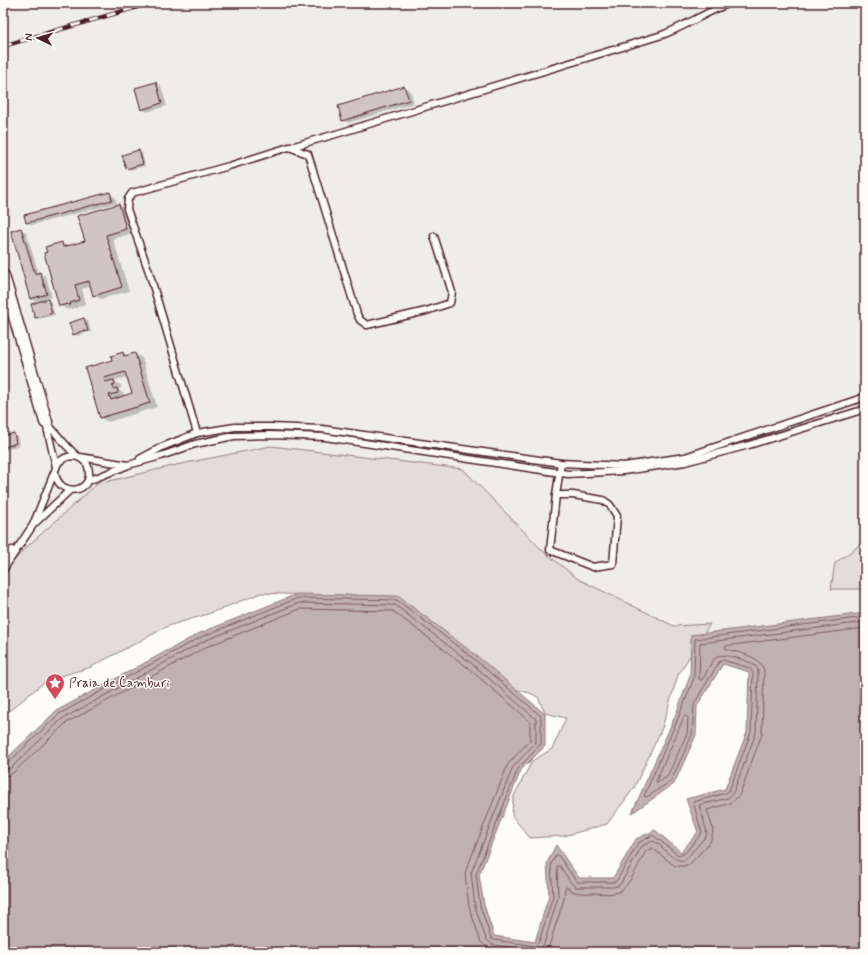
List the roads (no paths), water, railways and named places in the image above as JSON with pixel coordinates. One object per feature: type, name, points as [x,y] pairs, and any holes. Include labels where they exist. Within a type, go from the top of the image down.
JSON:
[{"type":"street","points":[[3,276],[46,422]]},
{"type":"lane","points":[[197,433],[149,272],[127,209],[128,199],[132,193],[229,166],[662,35],[731,3]]},
{"type":"lane","points":[[289,147],[308,154],[357,314],[364,324],[367,325],[426,311],[450,303],[452,292],[434,236]]},
{"type":"lane","points":[[3,570],[33,525],[58,463],[65,457],[74,456],[128,465],[197,433],[235,427],[270,426],[322,429],[561,463],[624,466],[685,457],[865,397]]},
{"type":"lane","points":[[46,422],[56,469],[57,481],[65,489],[70,490],[80,488],[88,480],[128,465],[195,444],[234,436],[272,435],[325,437],[568,474],[623,471],[685,462],[749,446],[865,408]]},
{"type":"lane","points":[[46,422],[79,457],[87,463],[89,472],[88,480]]},
{"type":"lane","points":[[556,495],[581,496],[602,500],[610,505],[617,516],[614,564],[592,567],[550,550],[556,495],[561,463]]},
{"type":"lane","points":[[3,561],[33,525],[70,490]]},
{"type":"water","points":[[297,594],[398,596],[477,656],[545,714],[545,746],[521,770],[479,875],[484,905],[494,936],[535,942],[549,895],[547,863],[556,845],[579,878],[613,878],[636,839],[655,830],[681,852],[698,832],[686,799],[725,789],[747,732],[749,672],[723,664],[697,706],[696,735],[674,784],[632,813],[676,714],[690,676],[691,635],[865,613],[865,952],[3,952],[3,762],[56,711],[200,633]]},
{"type":"railway","points":[[3,46],[151,3]]},
{"type":"place","name":"Praia de Camburi","points":[[55,700]]}]
